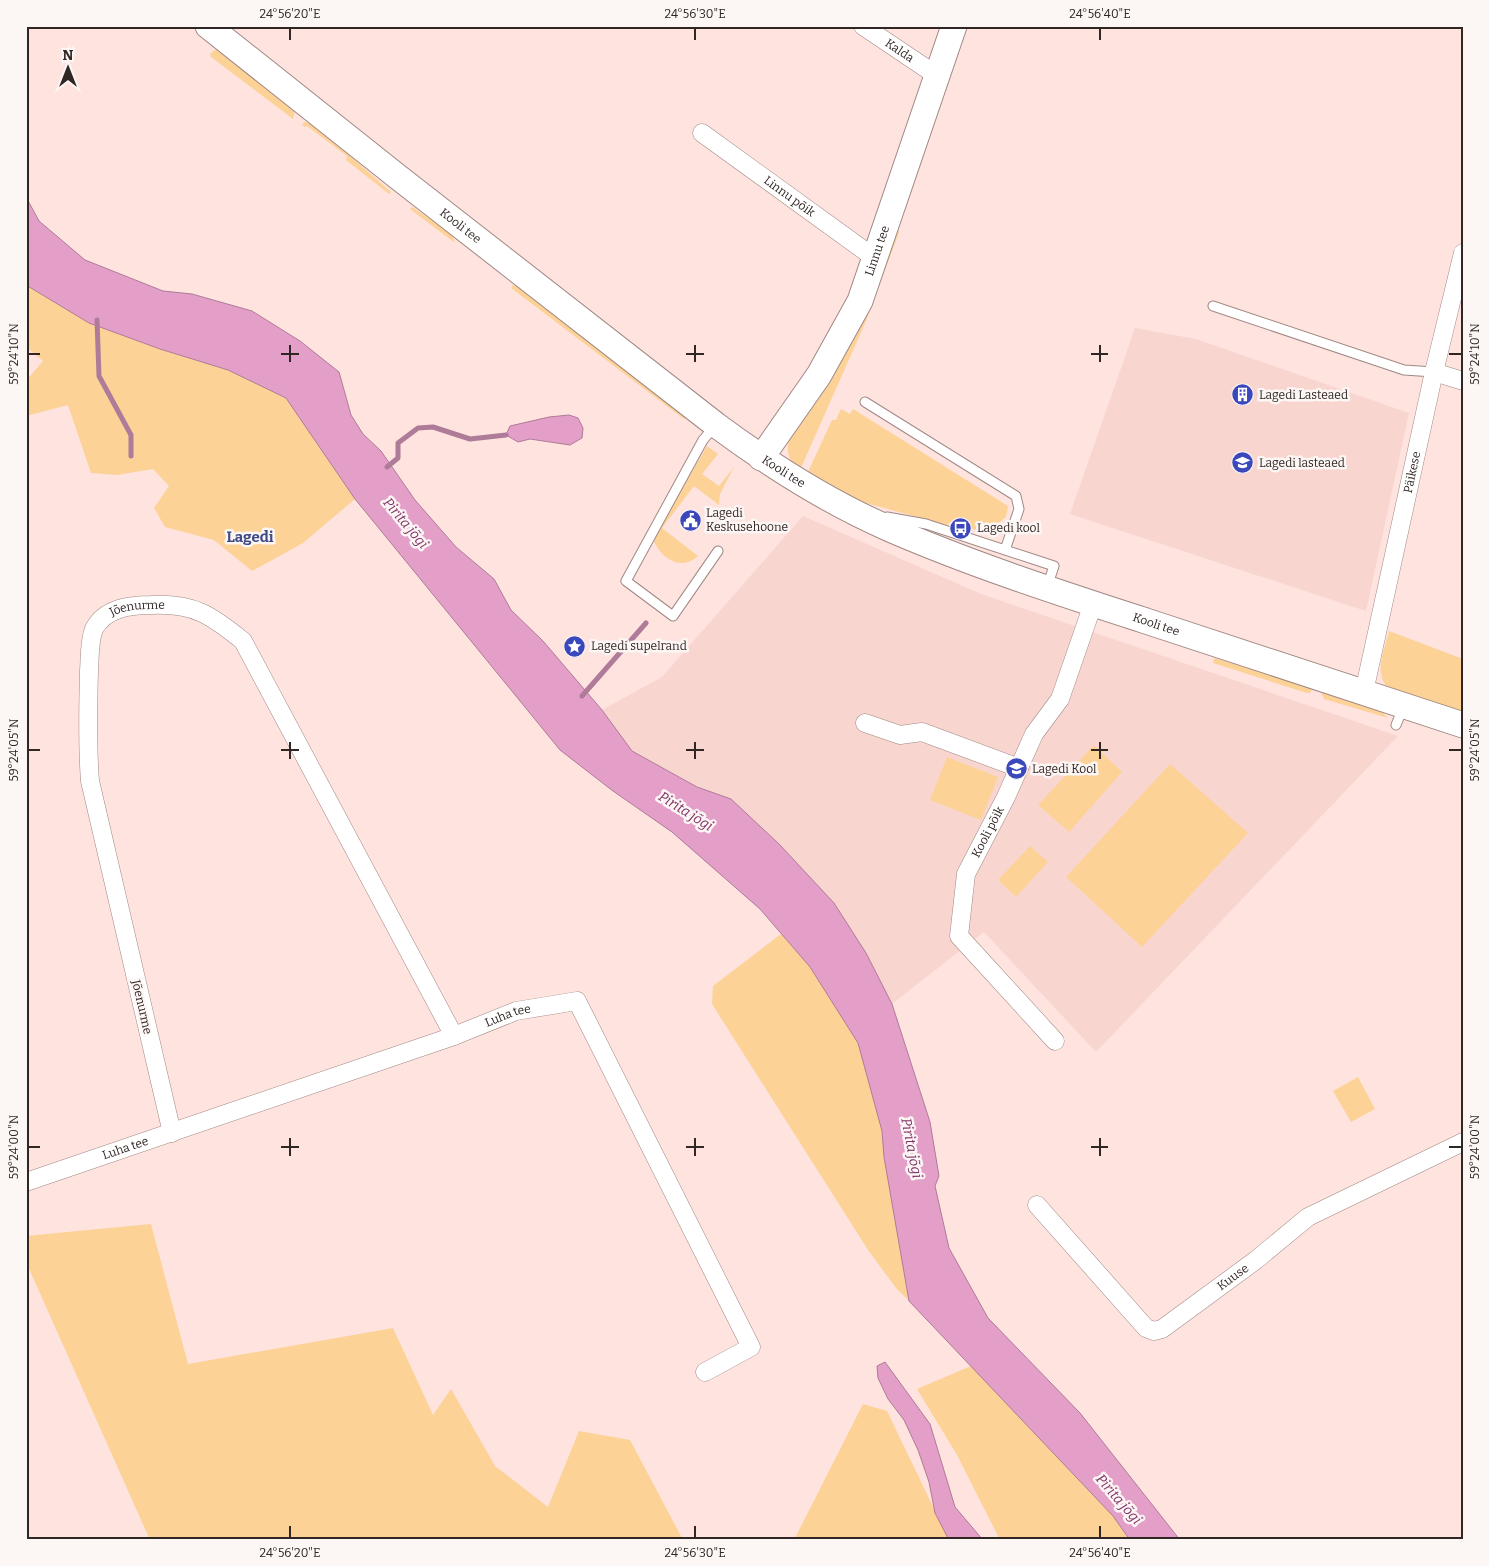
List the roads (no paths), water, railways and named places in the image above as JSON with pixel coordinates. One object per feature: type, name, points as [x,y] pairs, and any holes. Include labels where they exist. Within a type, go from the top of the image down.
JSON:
[{"type":"street","name":"Kalda","points":[[863,26],[936,75]]},
{"type":"street","name":"Linnu tee","points":[[761,458],[819,376],[860,301],[876,259],[936,75],[954,26]]},
{"type":"street","name":"Kooli tee","points":[[217,28],[288,83],[361,155],[447,216],[716,425],[761,458],[855,512],[889,529],[1046,588],[1364,692],[1400,716],[1463,725]]},
{"type":"street","name":"Linnu põik","points":[[702,133],[876,259]]},
{"type":"street","name":"Päikese","points":[[1364,692],[1434,372],[1463,253]]},
{"type":"street","points":[[1434,372],[1463,381]]},
{"type":"street","name":"Jõenurme","points":[[172,1133],[90,781],[86,734],[90,648],[94,630],[109,613],[134,605],[163,604],[189,607],[214,618],[243,641],[454,1036]]},
{"type":"street","name":"Kooli põik","points":[[1055,1041],[959,936],[966,874],[1034,734],[1060,699],[1093,604]]},
{"type":"street","points":[[865,723],[900,735],[922,732],[1019,768]]},
{"type":"street","name":"Luha tee","points":[[26,1182],[454,1036],[516,1011],[577,1002],[751,1347],[704,1372]]},
{"type":"street","name":"Kuuse","points":[[1037,1205],[1146,1328],[1154,1331],[1162,1329],[1256,1260],[1308,1217],[1463,1142]]},
{"type":"lane","points":[[419,209],[447,216]]},
{"type":"lane","points":[[1214,306],[1404,370],[1434,372]]},
{"type":"lane","points":[[865,402],[1016,496],[1019,510],[1005,550]]},
{"type":"lane","points":[[716,425],[703,440],[626,581],[673,616],[718,551]]},
{"type":"lane","points":[[855,512],[926,524],[1054,566],[1046,588]]},
{"type":"water","name":"Pirita jõgi","points":[[26,197],[39,221],[85,260],[163,291],[192,294],[252,311],[300,341],[339,372],[351,415],[363,434],[381,451],[415,500],[456,547],[494,579],[511,610],[543,641],[602,710],[632,751],[697,787],[731,799],[779,844],[834,903],[866,953],[892,1004],[930,1122],[939,1176],[935,1186],[949,1248],[988,1318],[1080,1413],[1180,1540],[1130,1540],[1113,1516],[909,1301],[884,1157],[882,1131],[858,1043],[810,967],[760,909],[672,832],[613,791],[560,750],[355,499],[286,398],[228,370],[160,349],[89,323],[26,285]]},
{"type":"water","points":[[569,415],[578,418],[583,428],[582,438],[570,445],[530,439],[518,442],[506,435],[510,426],[549,417]]},
{"type":"water","points":[[885,1362],[930,1424],[955,1507],[983,1540],[949,1540],[935,1513],[929,1482],[918,1450],[904,1420],[888,1399],[878,1378],[877,1366]]},
{"type":"waterway","points":[[97,320],[99,376],[131,435],[131,456]]},
{"type":"waterway","points":[[387,467],[398,458],[398,443],[418,428],[433,427],[470,439],[506,435]]},
{"type":"waterway","points":[[582,696],[646,623]]},
{"type":"place","name":"Lagedi Lasteaed","points":[[1243,395]]},
{"type":"place","name":"Lagedi lasteaed","points":[[1243,463]]},
{"type":"place","name":"Lagedi Keskusehoone","points":[[690,520]]},
{"type":"place","name":"Lagedi kool","points":[[961,528]]},
{"type":"place","name":"Lagedi supelrand","points":[[575,646]]},
{"type":"place","name":"Lagedi Kool","points":[[1016,769]]},
{"type":"district","name":"Lagedi","points":[[250,537]]}]
